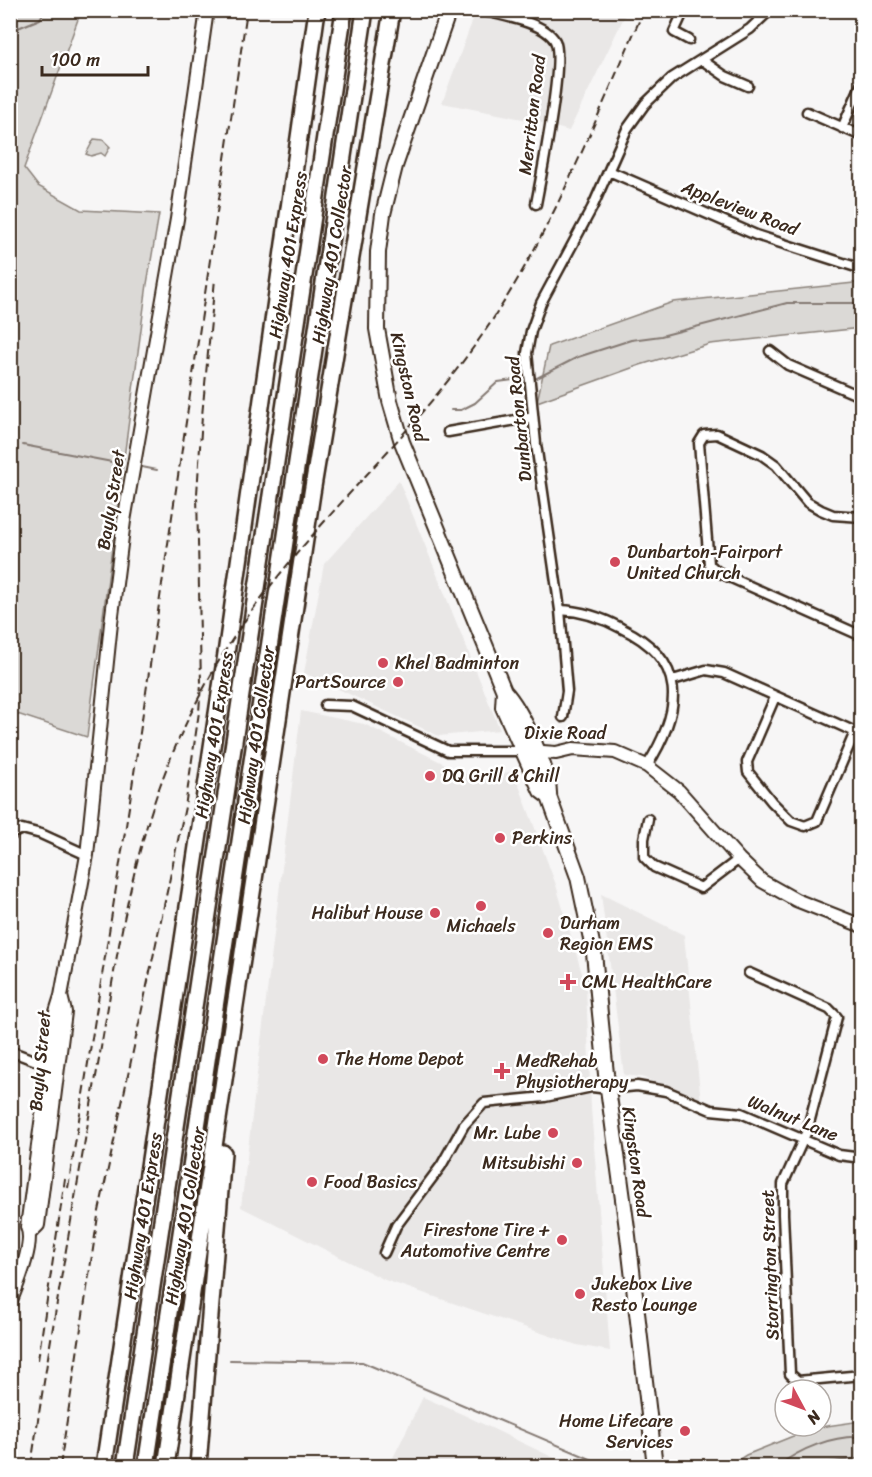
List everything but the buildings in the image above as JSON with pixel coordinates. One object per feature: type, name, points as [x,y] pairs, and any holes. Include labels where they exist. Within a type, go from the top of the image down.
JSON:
[{"type":"highway","points":[[104,1467],[227,647],[317,10]]},
{"type":"highway","name":"Highway 401 Express","points":[[125,1467],[344,10]]},
{"type":"highway","points":[[146,1467],[365,10]]},
{"type":"highway","name":"Highway 401 Collector","points":[[166,1467],[312,493],[392,10]]},
{"type":"highway","points":[[198,1467],[227,1070]]},
{"type":"main road","name":"Bayly Street","points":[[10,1303],[23,1269],[30,1233],[27,1227],[53,1068],[56,1012],[61,996],[87,855],[124,521],[177,219],[207,10]]},
{"type":"main road","name":"Kingston Road","points":[[449,10],[394,166],[383,214],[378,252],[377,330],[390,401],[402,442],[504,691],[512,700],[531,751],[549,786],[549,797],[578,877],[588,917],[596,964],[608,1089],[656,1467]]},
{"type":"main road","name":"Dixie Road","points":[[531,751],[556,753],[573,749],[615,752],[647,766],[679,791],[739,859],[762,881],[796,900],[861,926]]},
{"type":"street","name":"Merritton Road","points":[[480,10],[540,28],[555,39],[559,55],[536,204]]},
{"type":"street","points":[[684,10],[674,32],[689,40]]},
{"type":"street","name":"Dunbarton Road","points":[[563,717],[567,691],[560,610],[533,417],[527,353],[531,332],[541,303],[576,239],[627,129],[645,104],[672,78],[750,29],[770,10]]},
{"type":"street","points":[[702,60],[724,76],[748,86]]},
{"type":"street","points":[[842,128],[861,83]]},
{"type":"street","points":[[807,112],[861,136]]},
{"type":"street","name":"Appleview Road","points":[[609,171],[756,235],[861,269]]},
{"type":"street","points":[[770,351],[788,364],[861,397]]},
{"type":"street","points":[[448,432],[533,417]]},
{"type":"street","points":[[861,517],[833,515],[807,502],[776,465],[762,455],[717,434],[704,435],[699,443],[709,564],[718,572],[861,636]]},
{"type":"street","points":[[560,610],[594,614],[640,638],[655,650],[673,680],[673,706],[668,723],[647,766]]},
{"type":"street","points":[[673,680],[706,670],[724,673],[858,734],[817,821],[805,826],[791,821],[748,772],[747,762],[775,697]]},
{"type":"street","name":"Dixie Road","points":[[325,705],[352,706],[448,751],[531,751]]},
{"type":"street","points":[[648,819],[644,838],[644,857],[654,867],[701,888],[739,859]]},
{"type":"street","points":[[10,837],[22,829],[40,834],[87,855]]},
{"type":"street","name":"Storrington Street","points":[[749,973],[829,1009],[837,1017],[810,1120],[783,1184],[790,1374],[798,1381],[861,1375]]},
{"type":"street","points":[[10,1051],[53,1068]]},
{"type":"street","name":"Walnut Lane","points":[[384,1253],[396,1226],[441,1166],[464,1125],[484,1103],[545,1097],[592,1087],[608,1089],[638,1086],[666,1091],[711,1110],[741,1113],[839,1155],[861,1158]]},
{"type":"shaded area","points":[[11,10],[81,11],[24,168],[38,186],[81,210],[159,214],[147,284],[87,737],[11,712]]},
{"type":"shaded area","points":[[476,11],[627,11],[569,131],[538,122],[442,103]]},
{"type":"shaded area","points":[[94,139],[103,140],[110,147],[105,156],[101,153],[91,156],[86,154]]},
{"type":"shaded area","points":[[861,283],[861,328],[710,344],[640,365],[537,402],[549,346],[673,302]]},
{"type":"shaded area","points":[[399,481],[500,730],[439,736],[304,673],[324,564]]},
{"type":"shaded area","points":[[301,711],[364,724],[467,775],[514,772],[556,885],[586,987],[591,1108],[610,1351],[577,1345],[385,1280],[241,1207]]},
{"type":"shaded area","points":[[601,894],[684,935],[701,1102],[642,1077],[624,1075]]},
{"type":"shaded area","points":[[423,1397],[464,1415],[571,1466],[389,1466]]},
{"type":"shaded area","points":[[861,1421],[861,1458],[817,1466],[729,1466],[746,1455],[788,1438],[833,1438],[833,1425]]},
{"type":"waterway","points":[[10,47],[18,28],[40,19],[45,10]]},
{"type":"waterway","points":[[535,379],[578,357],[631,340],[661,336],[787,303],[862,303]]},
{"type":"waterway","points":[[451,410],[461,410],[475,403],[498,382],[513,380]]},
{"type":"waterway","points":[[23,445],[112,462]]},
{"type":"waterway","points":[[142,467],[157,470]]},
{"type":"waterway","points":[[230,1360],[362,1362],[607,1466]]},
{"type":"waterway","points":[[778,1466],[817,1444],[840,1438],[862,1437]]},
{"type":"railway","points":[[68,1188],[129,807],[247,10]]},
{"type":"railway","points":[[31,1466],[120,938],[145,832],[172,754],[205,686],[232,640],[262,597],[329,516],[434,397],[495,316],[520,275],[565,189],[644,10]]},
{"type":"railway","points":[[60,1466],[98,1216],[185,807],[199,712],[201,684],[197,494],[215,279]]},
{"type":"railway","points":[[38,1360],[65,1179]]},
{"type":"place","name":"Dunbarton-Fairport United Church","points":[[615,562]]},
{"type":"place","name":"Khel Badminton","points":[[383,663]]},
{"type":"place","name":"PartSource","points":[[398,682]]},
{"type":"place","name":"DQ Grill & Chill","points":[[430,776]]},
{"type":"place","name":"Perkins","points":[[500,838]]},
{"type":"place","name":"Michaels","points":[[481,906]]},
{"type":"place","name":"Halibut House","points":[[435,913]]},
{"type":"place","name":"Durham Region EMS","points":[[548,933]]},
{"type":"place","name":"CML HealthCare","points":[[568,982]]},
{"type":"place","name":"The Home Depot","points":[[323,1059]]},
{"type":"place","name":"MedRehab Physiotherapy","points":[[502,1071]]},
{"type":"place","name":"Mr. Lube","points":[[553,1133]]},
{"type":"place","name":"Mitsubishi","points":[[577,1163]]},
{"type":"place","name":"Food Basics","points":[[312,1182]]},
{"type":"place","name":"Firestone Tire + Automotive Centre","points":[[562,1240]]},
{"type":"place","name":"Jukebox Live Resto Lounge","points":[[580,1294]]},
{"type":"place","name":"Home Lifecare Services","points":[[685,1431]]}]
